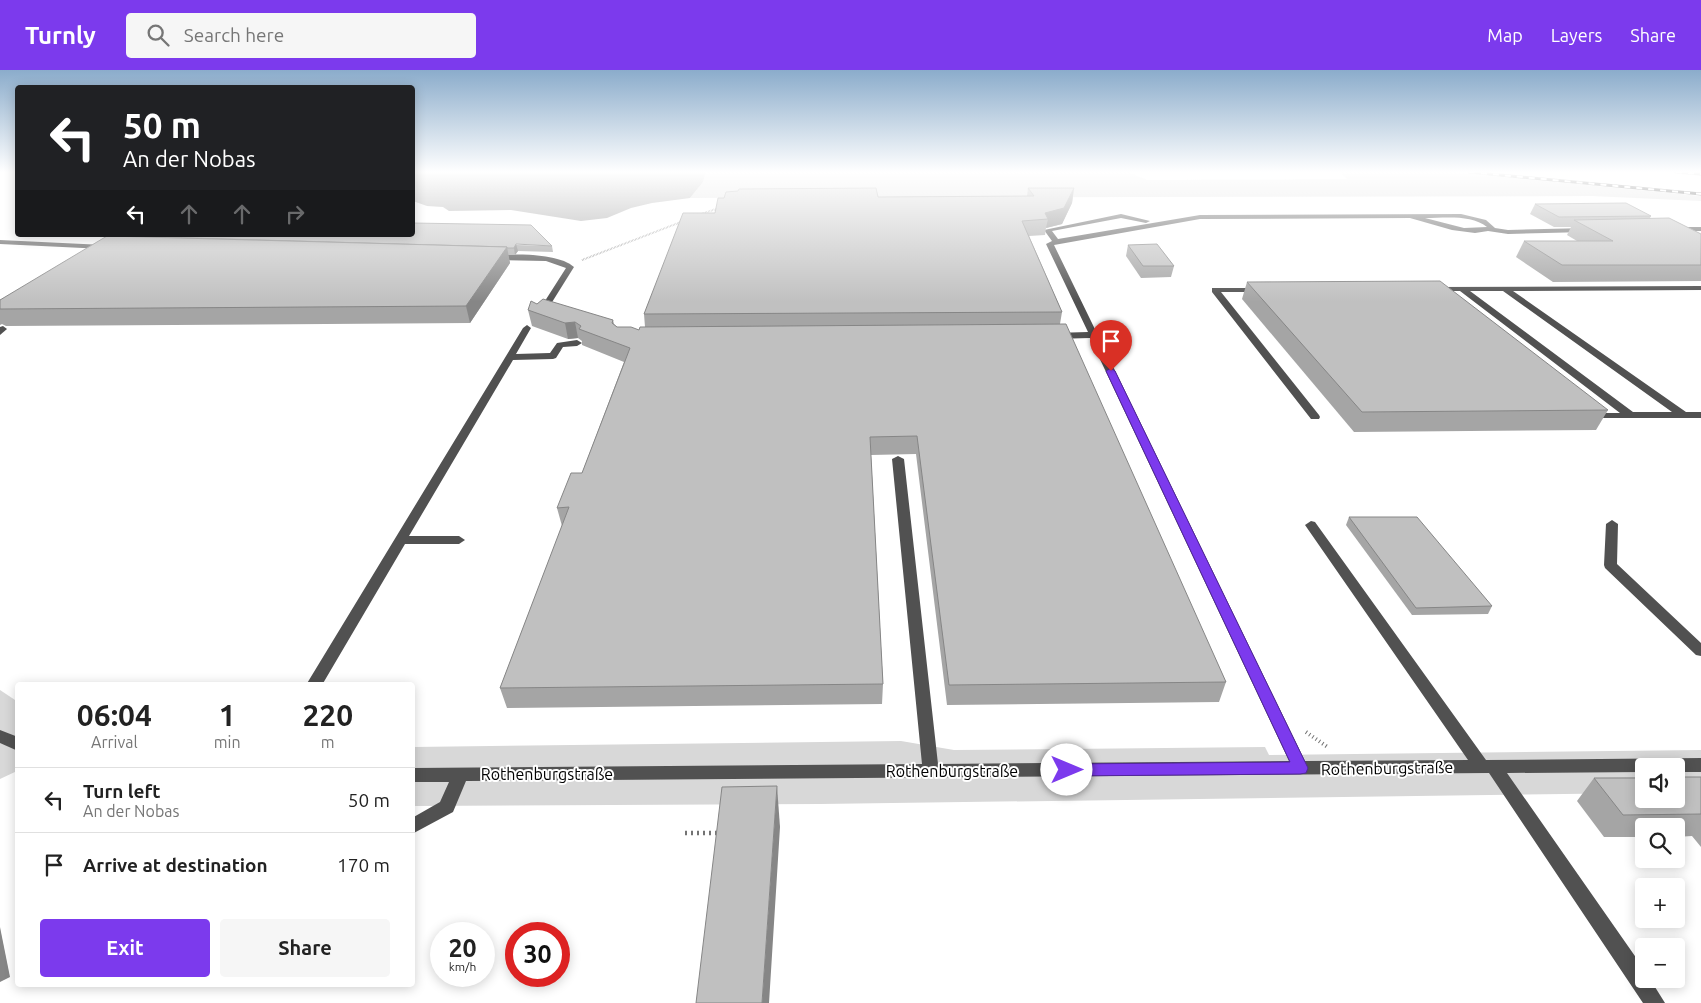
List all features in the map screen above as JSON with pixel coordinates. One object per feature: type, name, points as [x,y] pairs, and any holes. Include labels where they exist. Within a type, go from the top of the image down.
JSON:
[{"type":"street","points":[[1058,240],[1052,237],[1048,230],[1122,216],[1146,221]]},
{"type":"street","points":[[1300,768],[1050,244],[1058,240],[1200,217],[1410,216],[1466,230],[1490,229],[1508,232],[1597,230]]},
{"type":"street","points":[[1663,229],[1701,229]]},
{"type":"street","points":[[0,242],[112,247]]},
{"type":"street","points":[[487,258],[556,260],[566,263],[570,267],[540,315]]},
{"type":"street","points":[[1423,289],[1701,288]]},
{"type":"street","points":[[1462,289],[1631,416]]},
{"type":"street","points":[[1505,289],[1683,416]]},
{"type":"street","points":[[1274,290],[1215,290],[1315,417]]},
{"type":"street","points":[[316,682],[524,333]]},
{"type":"street","points":[[1042,336],[1094,335]]},
{"type":"street","points":[[510,357],[553,356],[560,345],[577,343]]},
{"type":"street","points":[[1589,416],[1701,415]]},
{"type":"street","points":[[898,459],[931,771]]},
{"type":"street","points":[[1612,524],[1610,565],[1701,651]]},
{"type":"street","points":[[1310,525],[1488,767],[1655,1003]]},
{"type":"street","points":[[401,540],[459,540]]},
{"type":"street","points":[[0,736],[15,744]]},
{"type":"street","name":"Rothenburgstraße","points":[[415,775],[1701,765]]},
{"type":"street","points":[[415,825],[448,807],[460,775]]},
{"type":"path","points":[[566,263],[579,261],[688,219]]},
{"type":"path","points":[[1301,727],[1330,749]]},
{"type":"path","points":[[685,833],[727,833]]},
{"type":"shaded area","points":[[546,216],[613,216],[581,221]]},
{"type":"shaded area","points":[[0,690],[15,700],[15,772],[0,779]]},
{"type":"shaded area","points":[[901,741],[954,750],[1265,747],[1269,755],[1701,750],[1701,792],[1685,793],[1685,758],[1635,758],[1635,793],[820,804],[415,806],[415,747]]},
{"type":"building","points":[[682,216],[1046,216],[1048,219],[1022,221],[1062,312],[644,314]]},
{"type":"building","points":[[1556,216],[1651,216],[1559,217]]},
{"type":"building","points":[[1669,218],[1701,234],[1701,265],[1562,265],[1524,241],[1613,241],[1574,220]]},
{"type":"building","points":[[415,223],[531,225],[552,246],[516,244],[514,248],[154,237],[415,237]]},
{"type":"building","points":[[105,237],[507,247],[466,306],[0,309],[0,300]]},
{"type":"building","points":[[1157,244],[1174,266],[1143,266],[1128,245]]},
{"type":"building","points":[[1440,281],[1608,410],[1362,412],[1247,282]]},
{"type":"building","points":[[543,299],[613,320],[612,323],[617,327],[631,327],[639,330],[640,327],[1066,324],[1226,682],[949,685],[917,436],[870,437],[883,684],[500,688],[569,507],[557,508],[571,473],[582,473],[630,348],[579,329],[581,326],[575,322],[565,323],[528,310],[531,301],[537,304]]},
{"type":"building","points":[[1349,517],[1417,517],[1492,606],[1416,608]]},
{"type":"building","points":[[1685,777],[1701,777],[1701,814],[1623,815],[1594,778],[1635,778],[1635,808],[1685,808]]},
{"type":"building","points":[[777,786],[762,1003],[696,1003],[722,787]]},
{"type":"route","points":[[1067,770],[1300,768],[1111,371]]}]
